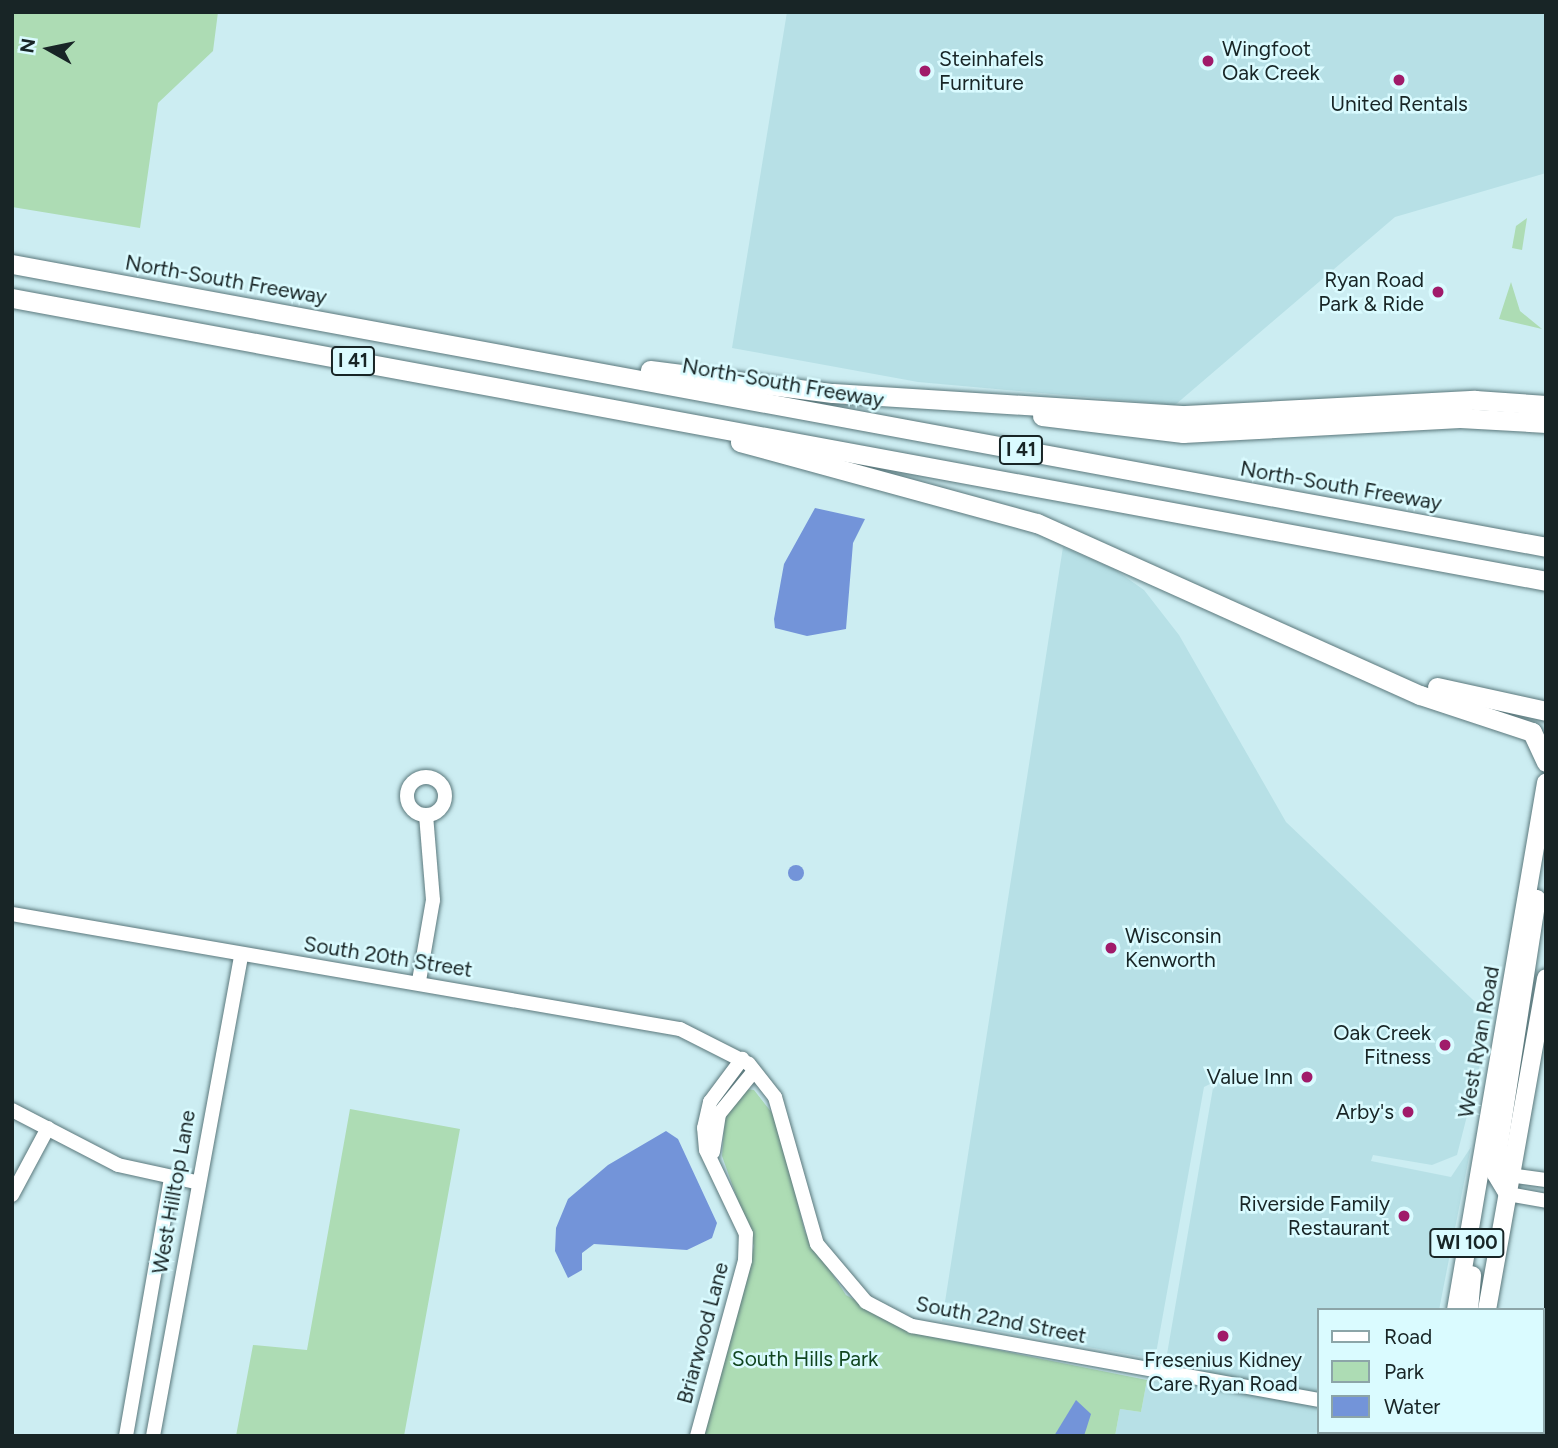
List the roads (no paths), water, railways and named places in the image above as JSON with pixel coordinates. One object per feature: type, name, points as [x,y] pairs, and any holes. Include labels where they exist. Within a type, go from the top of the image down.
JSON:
[{"type":"highway","name":"North-South Freeway","points":[[12,264],[1546,547]]},
{"type":"highway","name":"I 41","points":[[12,298],[1546,581]]},
{"type":"highway","points":[[495,353],[972,403],[1183,433],[1460,418],[1546,423]]},
{"type":"highway","points":[[972,403],[1185,415],[1475,400],[1546,405]]},
{"type":"highway","points":[[669,419],[1037,523],[1398,681],[1420,695],[1532,732],[1546,762]]},
{"type":"highway","points":[[1398,681],[1546,711]]},
{"type":"main road","name":"West Ryan Road","points":[[1495,1175],[1537,832],[1546,783]]},
{"type":"main road","name":"West Ryan Road","points":[[1456,1308],[1469,1230],[1495,1175],[1546,978]]},
{"type":"main road","points":[[1495,1175],[1508,1194]]},
{"type":"main road","name":"WI 100","points":[[1487,1308],[1508,1194]]},
{"type":"main road","points":[[1469,1230],[1469,1308]]},
{"type":"street","points":[[419,981],[433,900],[426,816]]},
{"type":"street","name":"South 20th Street","points":[[12,914],[241,957],[419,981],[680,1029],[749,1065]]},
{"type":"street","name":"West Hilltop Lane","points":[[153,1436],[196,1182],[241,957]]},
{"type":"street","name":"Briarwood Lane","points":[[696,1436],[745,1260],[746,1234],[714,1164],[704,1128],[710,1102],[749,1065]]},
{"type":"street","name":"South 22nd Street","points":[[749,1065],[789,1129],[804,1210],[817,1244],[866,1302],[912,1326],[1316,1400]]},
{"type":"street","points":[[12,1111],[118,1165],[196,1182]]},
{"type":"street","points":[[12,1195],[48,1128]]},
{"type":"street","points":[[1495,1175],[1546,1180]]},
{"type":"street","name":"West Hilltop Lane","points":[[126,1436],[171,1178]]},
{"type":"street","points":[[1508,1194],[1546,1201]]},
{"type":"water","points":[[815,508],[865,519],[853,543],[846,629],[807,636],[775,628],[774,619],[784,564]]},
{"type":"water","points":[[796,865],[802,867],[802,879],[796,881],[790,879],[788,873],[790,867]]},
{"type":"water","points":[[666,1131],[678,1139],[717,1223],[712,1238],[687,1250],[594,1244],[582,1253],[582,1270],[568,1278],[555,1251],[556,1228],[568,1199],[608,1165]]},
{"type":"water","points":[[1076,1400],[1091,1414],[1084,1436],[1054,1436]]},
{"type":"place","name":"Wingfoot Oak Creek","points":[[1208,61]]},
{"type":"place","name":"Steinhafels Furniture","points":[[925,71]]},
{"type":"place","name":"United Rentals","points":[[1399,80]]},
{"type":"place","name":"Ryan Road Park & Ride","points":[[1438,292]]},
{"type":"place","name":"Wisconsin Kenworth","points":[[1111,948]]},
{"type":"place","name":"Oak Creek Fitness","points":[[1445,1045]]},
{"type":"place","name":"Value Inn","points":[[1307,1077]]},
{"type":"place","name":"Arby's","points":[[1408,1112]]},
{"type":"place","name":"Riverside Family Restaurant","points":[[1404,1216]]},
{"type":"place","name":"Fresenius Kidney Care Ryan Road","points":[[1223,1336]]},
{"type":"park label","name":"South Hills Park","points":[[805,1359]]}]
